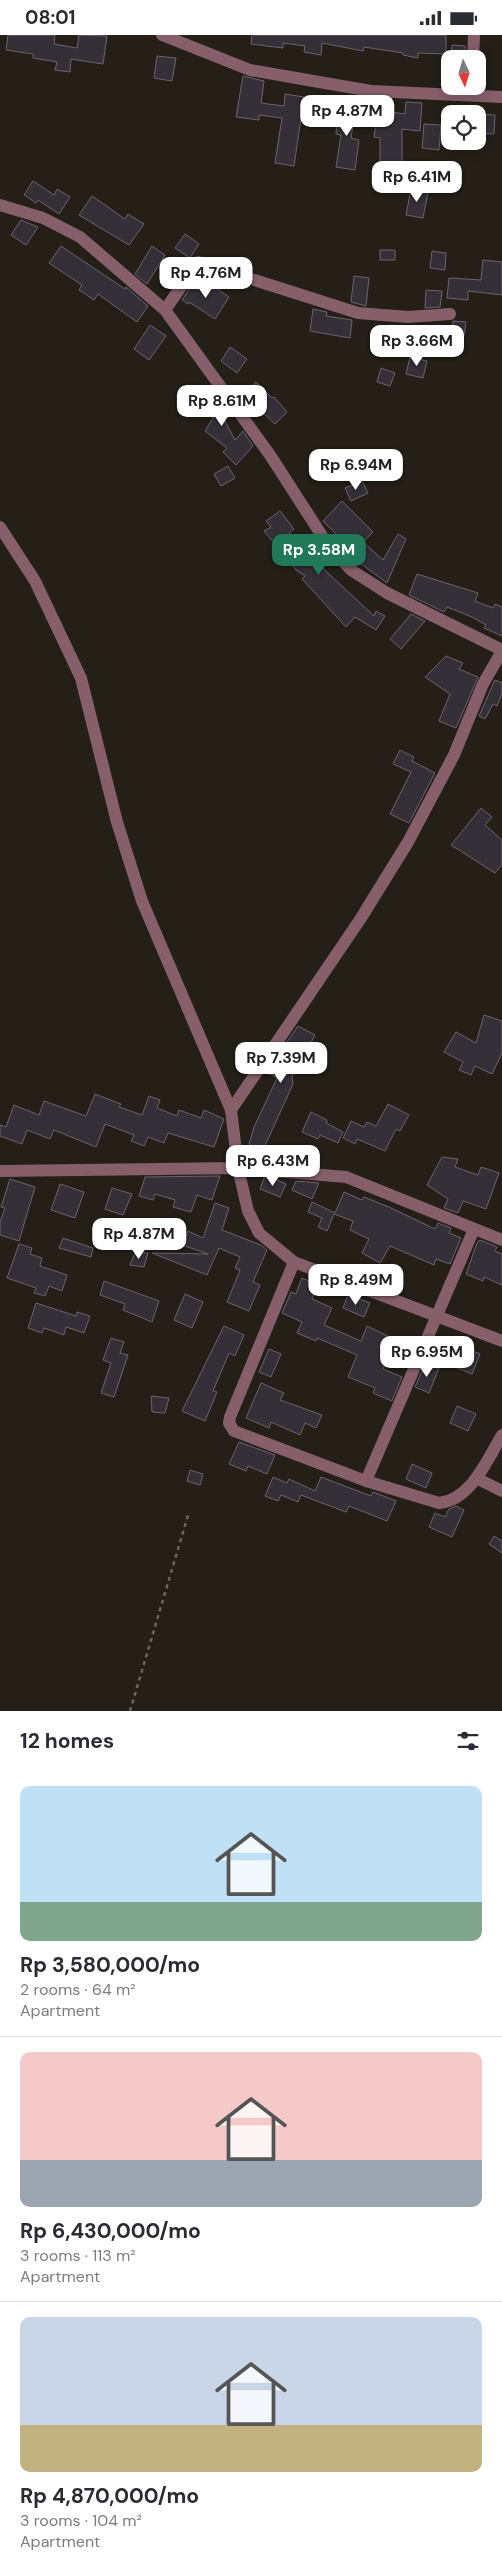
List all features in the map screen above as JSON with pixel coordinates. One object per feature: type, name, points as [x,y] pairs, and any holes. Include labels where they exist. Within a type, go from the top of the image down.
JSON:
[{"type":"street","points":[[162,35],[250,70],[372,91],[441,90]]},
{"type":"street","points":[[473,50],[474,35]]},
{"type":"street","points":[[486,93],[502,97]]},
{"type":"street","points":[[0,205],[43,218],[80,237],[165,309],[270,455],[326,542],[351,570],[387,593],[502,651],[483,684],[454,755],[408,842],[361,918],[231,1110]]},
{"type":"street","points":[[165,309],[198,262],[358,313],[408,317],[450,314]]},
{"type":"street","points":[[0,527],[35,581],[80,678],[116,822],[142,901],[231,1110],[238,1168],[248,1211],[259,1233],[294,1262],[439,1315],[502,1341]]},
{"type":"street","points":[[0,1171],[238,1168],[346,1177],[502,1240]]},
{"type":"street","points":[[366,1481],[446,1299],[474,1229]]},
{"type":"street","points":[[294,1262],[230,1417],[230,1428],[240,1434],[366,1481],[439,1503],[457,1499],[476,1478],[502,1435]]},
{"type":"street","points":[[476,1478],[502,1491]]},
{"type":"path","points":[[130,1711],[189,1512]]},
{"type":"building","points":[[8,35],[55,35],[54,44],[77,48],[79,35],[107,36],[103,64],[71,59],[70,72],[55,70],[57,62],[33,58],[33,54],[6,50]]},
{"type":"building","points":[[252,35],[446,35],[446,50],[441,50],[441,54],[418,53],[418,58],[403,55],[403,53],[364,47],[363,51],[322,43],[321,55],[304,52],[305,46],[283,43],[283,48],[251,44]]},
{"type":"building","points":[[452,45],[465,46],[465,50],[452,50]]},
{"type":"building","points":[[157,56],[176,58],[172,81],[154,78]]},
{"type":"building","points":[[243,76],[264,81],[261,103],[284,106],[285,94],[304,97],[294,166],[275,163],[282,118],[259,115],[259,120],[236,117]]},
{"type":"building","points":[[406,102],[422,103],[420,131],[402,129],[402,173],[380,172],[380,138],[374,137],[378,110],[405,114]]},
{"type":"building","points":[[338,103],[356,106],[351,138],[359,140],[355,170],[336,167],[341,135],[336,134]]},
{"type":"building","points":[[486,114],[495,115],[494,134],[486,134]]},
{"type":"building","points":[[424,124],[441,125],[439,150],[422,148]]},
{"type":"building","points":[[33,181],[54,195],[57,189],[70,197],[59,214],[38,200],[36,203],[24,195]]},
{"type":"building","points":[[411,189],[428,192],[423,218],[406,215]]},
{"type":"building","points":[[92,196],[125,219],[128,214],[144,224],[129,245],[79,215]]},
{"type":"building","points":[[21,220],[38,227],[26,245],[11,235]]},
{"type":"building","points":[[185,234],[199,244],[190,258],[175,248]]},
{"type":"building","points":[[61,246],[125,289],[126,287],[148,306],[137,322],[98,294],[94,300],[79,290],[82,285],[49,263]]},
{"type":"building","points":[[152,246],[165,255],[147,284],[135,274]]},
{"type":"building","points":[[380,250],[395,250],[395,260],[380,260]]},
{"type":"building","points":[[432,251],[446,253],[445,270],[430,268]]},
{"type":"building","points":[[483,260],[502,262],[502,295],[468,291],[468,300],[447,298],[449,278],[481,280]]},
{"type":"building","points":[[354,276],[369,278],[366,306],[351,302]]},
{"type":"building","points":[[194,282],[204,289],[208,283],[229,297],[215,319],[189,302],[188,304],[182,300]]},
{"type":"building","points":[[426,290],[442,291],[440,307],[425,308]]},
{"type":"building","points":[[313,309],[327,312],[326,316],[352,320],[350,338],[310,331]]},
{"type":"building","points":[[453,321],[466,322],[464,336],[452,335]]},
{"type":"building","points":[[150,325],[166,336],[149,360],[134,349]]},
{"type":"building","points":[[230,347],[247,359],[237,373],[221,361]]},
{"type":"building","points":[[410,357],[427,361],[423,378],[406,374]]},
{"type":"building","points":[[381,368],[395,373],[390,386],[377,382]]},
{"type":"building","points":[[256,382],[272,398],[274,397],[287,412],[275,424],[244,395]]},
{"type":"building","points":[[204,386],[214,393],[211,395],[223,405],[219,410],[235,440],[243,431],[253,446],[236,465],[223,452],[227,448],[205,431],[213,418],[192,401]]},
{"type":"building","points":[[228,466],[235,478],[221,486],[214,474]]},
{"type":"building","points":[[362,481],[368,493],[351,501],[345,488]]},
{"type":"building","points":[[342,501],[373,532],[363,542],[383,560],[398,534],[406,539],[387,583],[356,560],[359,557],[323,521]]},
{"type":"building","points":[[280,511],[294,529],[289,533],[313,559],[374,616],[376,611],[385,616],[376,630],[355,617],[346,627],[302,579],[305,576],[296,570],[264,531],[271,527],[266,521]]},
{"type":"building","points":[[417,574],[478,593],[475,601],[493,608],[495,604],[502,607],[502,636],[484,628],[486,625],[472,617],[447,607],[444,612],[409,595]]},
{"type":"building","points":[[411,614],[425,621],[401,649],[390,639]]},
{"type":"building","points":[[446,656],[463,663],[459,669],[478,677],[456,728],[439,721],[450,694],[425,677]]},
{"type":"building","points":[[495,680],[502,683],[502,694],[497,706],[493,704],[485,719],[479,716]]},
{"type":"building","points":[[400,750],[414,757],[412,761],[435,773],[409,823],[390,814],[411,772],[393,764]]},
{"type":"building","points":[[481,808],[492,817],[485,825],[502,840],[502,864],[495,873],[451,845]]},
{"type":"building","points":[[484,1015],[502,1021],[502,1053],[492,1074],[475,1066],[471,1075],[459,1070],[463,1062],[444,1052],[456,1032],[476,1043]]},
{"type":"building","points":[[298,1026],[315,1035],[292,1077],[293,1084],[263,1150],[249,1144],[254,1127],[277,1078],[266,1072]]},
{"type":"building","points":[[95,1094],[121,1104],[119,1107],[142,1115],[149,1096],[160,1100],[157,1108],[177,1116],[179,1110],[201,1118],[204,1110],[224,1119],[214,1147],[168,1133],[164,1143],[148,1137],[144,1146],[131,1141],[134,1135],[105,1124],[96,1147],[54,1130],[50,1139],[27,1130],[22,1144],[0,1136],[0,1125],[6,1127],[14,1105],[39,1115],[44,1101],[86,1116]]},
{"type":"building","points":[[388,1104],[409,1115],[400,1131],[396,1129],[385,1151],[357,1139],[355,1144],[343,1138],[351,1121],[364,1127],[367,1122],[376,1126]]},
{"type":"building","points":[[311,1112],[327,1120],[326,1123],[343,1132],[338,1143],[320,1135],[318,1139],[302,1132]]},
{"type":"building","points":[[442,1157],[458,1159],[455,1167],[478,1175],[481,1167],[499,1173],[486,1209],[463,1201],[458,1213],[444,1208],[448,1199],[427,1185]]},
{"type":"building","points":[[220,1176],[212,1200],[197,1195],[191,1212],[173,1207],[175,1200],[155,1194],[153,1200],[139,1196],[145,1177]]},
{"type":"building","points":[[264,1178],[275,1179],[286,1184],[280,1197],[260,1189]]},
{"type":"building","points":[[10,1179],[35,1187],[19,1241],[0,1235],[0,1222],[5,1208],[1,1207]]},
{"type":"building","points":[[296,1181],[319,1183],[312,1199],[292,1190]]},
{"type":"building","points":[[60,1184],[84,1192],[75,1218],[51,1210]]},
{"type":"building","points":[[112,1188],[132,1194],[123,1215],[105,1209]]},
{"type":"building","points":[[344,1192],[362,1200],[364,1197],[389,1207],[435,1229],[438,1223],[451,1228],[449,1233],[461,1238],[450,1264],[436,1259],[434,1265],[390,1246],[380,1263],[362,1253],[369,1239],[350,1230],[353,1221],[334,1214],[327,1231],[318,1227],[322,1218],[308,1212],[312,1202],[335,1213]]},
{"type":"building","points":[[215,1203],[229,1208],[222,1230],[261,1245],[267,1250],[253,1282],[260,1285],[249,1311],[227,1302],[240,1270],[235,1268],[240,1257],[219,1248],[207,1275],[152,1253],[208,1254],[182,1245],[188,1231],[203,1238]]},
{"type":"building","points":[[156,1218],[167,1222],[161,1238],[150,1234]]},
{"type":"building","points":[[63,1238],[93,1248],[91,1257],[59,1248]]},
{"type":"building","points":[[480,1240],[497,1247],[495,1251],[502,1254],[502,1285],[484,1277],[483,1281],[466,1274],[477,1243]]},
{"type":"building","points":[[19,1244],[32,1248],[30,1254],[42,1258],[40,1266],[67,1275],[62,1291],[49,1286],[45,1296],[34,1293],[36,1288],[7,1278]]},
{"type":"building","points":[[135,1253],[148,1253],[144,1267],[130,1265]]},
{"type":"building","points":[[302,1278],[318,1285],[312,1299],[332,1308],[324,1325],[361,1341],[367,1326],[396,1340],[383,1369],[402,1377],[392,1401],[373,1393],[375,1388],[348,1377],[357,1355],[317,1338],[316,1341],[297,1333],[302,1322],[282,1313],[291,1292],[296,1294]]},
{"type":"building","points":[[104,1281],[159,1301],[152,1322],[123,1310],[125,1304],[100,1295]]},
{"type":"building","points":[[185,1294],[203,1302],[192,1328],[174,1320]]},
{"type":"building","points":[[348,1295],[370,1303],[364,1317],[343,1308]]},
{"type":"building","points":[[36,1303],[76,1316],[77,1312],[90,1316],[84,1333],[66,1327],[64,1335],[44,1328],[42,1333],[28,1328]]},
{"type":"building","points":[[224,1326],[244,1335],[235,1356],[229,1353],[213,1391],[217,1392],[205,1421],[182,1411]]},
{"type":"building","points":[[111,1338],[124,1342],[120,1353],[128,1355],[114,1397],[101,1393],[111,1363],[103,1360]]},
{"type":"building","points":[[452,1342],[480,1354],[472,1374],[443,1362]]},
{"type":"building","points":[[269,1349],[281,1354],[271,1377],[259,1372]]},
{"type":"building","points":[[426,1362],[439,1368],[429,1393],[415,1387]]},
{"type":"building","points":[[261,1383],[284,1393],[280,1400],[322,1415],[316,1428],[305,1423],[300,1435],[271,1422],[269,1428],[246,1418]]},
{"type":"building","points":[[151,1396],[169,1398],[165,1413],[152,1412]]},
{"type":"building","points":[[457,1406],[476,1414],[468,1431],[450,1423]]},
{"type":"building","points":[[239,1442],[275,1455],[267,1474],[248,1466],[246,1471],[229,1464]]},
{"type":"building","points":[[412,1464],[432,1473],[426,1488],[406,1479]]},
{"type":"building","points":[[190,1470],[203,1474],[200,1485],[187,1481]]},
{"type":"building","points":[[273,1477],[287,1483],[289,1479],[315,1491],[321,1477],[371,1496],[373,1492],[396,1501],[387,1521],[349,1506],[346,1512],[301,1495],[298,1502],[281,1495],[278,1501],[265,1496]]},
{"type":"building","points":[[456,1506],[464,1510],[452,1537],[429,1527],[435,1513],[445,1517],[449,1509]]},
{"type":"building","points":[[494,1536],[502,1541],[502,1553],[489,1544]]}]
